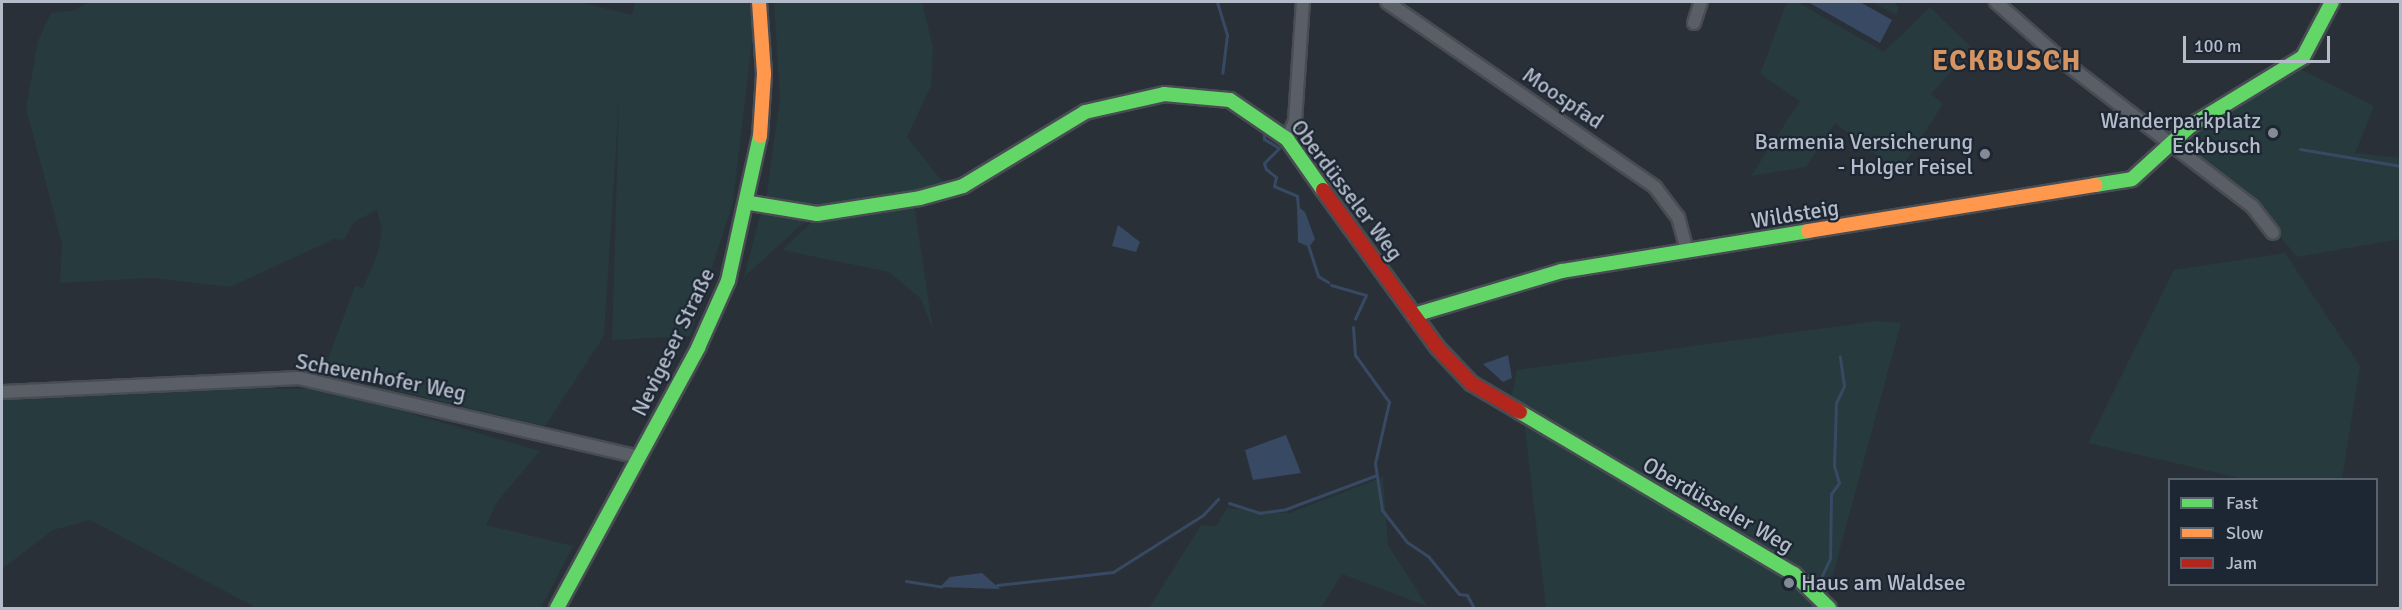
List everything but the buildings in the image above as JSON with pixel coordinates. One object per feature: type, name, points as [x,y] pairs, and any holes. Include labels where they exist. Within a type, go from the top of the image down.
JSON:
[{"type":"street","name":"Nevigeser Straße","points":[[557,609],[639,457],[728,281],[750,203],[763,113],[759,2]]},
{"type":"street","points":[[1287,139],[1295,121],[1303,2]]},
{"type":"street","name":"Moospfad","points":[[1387,2],[1655,187],[1678,217],[1687,251]]},
{"type":"street","points":[[1694,23],[1701,2]]},
{"type":"street","points":[[1996,2],[2068,65],[2252,206],[2273,233]]},
{"type":"street","name":"Wildsteig","points":[[1414,315],[1562,271],[2132,179],[2172,143],[2303,57],[2332,2]]},
{"type":"street","name":"Oberdüsseler Weg","points":[[750,203],[831,214],[949,191],[1085,112],[1164,94],[1230,100],[1287,139],[1414,315],[1454,367],[1478,388],[1794,574],[1829,609]]},
{"type":"street","name":"Schevenhofer Weg","points":[[2,392],[299,378],[639,457]]},
{"type":"green space","points":[[87,2],[579,2],[632,15],[635,2],[749,2],[754,24],[733,202],[690,336],[612,340],[619,100],[604,336],[545,426],[323,373],[355,286],[363,288],[378,253],[382,229],[377,210],[354,222],[344,240],[334,239],[230,287],[152,278],[60,283],[62,243],[26,108],[38,41],[51,13],[76,10]]},
{"type":"green space","points":[[774,2],[922,2],[933,48],[931,86],[907,137],[941,180],[960,183],[828,209],[766,199],[780,99]]},
{"type":"green space","points":[[1787,2],[1797,2],[1884,52],[1930,7],[1972,48],[1931,94],[1943,104],[1899,172],[1835,123],[1806,167],[1751,176],[1800,101],[1760,74]]},
{"type":"green space","points":[[1872,2],[1894,2],[1899,9],[1896,15]]},
{"type":"green space","points":[[2300,69],[2374,106],[2355,153],[2400,158],[2400,239],[2297,257],[2254,204],[2181,148],[2182,140]]},
{"type":"green space","points":[[914,204],[933,330],[921,299],[889,272],[782,250],[814,220]]},
{"type":"green space","points":[[766,214],[808,219],[744,277],[760,216]]},
{"type":"green space","points":[[2285,253],[2360,366],[2342,478],[2240,478],[2088,443],[2174,270]]},
{"type":"green space","points":[[1877,321],[1901,323],[1824,608],[1546,608],[1524,421],[1511,400],[1517,370]]},
{"type":"green space","points":[[253,388],[326,389],[540,451],[497,502],[486,525],[573,546],[541,608],[257,608],[90,520],[53,530],[2,569],[2,397]]},
{"type":"green space","points":[[1383,477],[1388,545],[1427,606],[1342,574],[1321,608],[1149,608],[1201,525],[1216,526],[1227,508],[1290,513]]},
{"type":"water","points":[[1808,2],[1860,2],[1892,20],[1880,43]]},
{"type":"water","points":[[1297,206],[1305,212],[1315,239],[1309,247],[1298,242]]},
{"type":"water","points":[[1118,225],[1140,242],[1136,252],[1112,246]]},
{"type":"water","points":[[1508,355],[1512,378],[1503,382],[1483,364]]},
{"type":"water","points":[[1286,435],[1301,473],[1253,480],[1245,450]]},
{"type":"water","points":[[982,573],[1000,589],[940,587],[950,577]]},
{"type":"waterway","points":[[1217,2],[1227,35],[1222,73]]},
{"type":"waterway","points":[[1264,130],[1264,139],[1279,148],[1264,163],[1266,169],[1276,177],[1274,186],[1297,196],[1298,207]]},
{"type":"waterway","points":[[2300,149],[2400,166]]},
{"type":"waterway","points":[[1308,245],[1318,276],[1328,282]]},
{"type":"waterway","points":[[1331,285],[1366,295],[1355,319]]},
{"type":"waterway","points":[[1353,327],[1355,355],[1389,402],[1375,463],[1382,510],[1407,542],[1428,556],[1459,594],[1467,595],[1474,608]]},
{"type":"waterway","points":[[1819,582],[1830,558],[1831,494],[1839,483],[1834,466],[1836,403],[1844,386],[1840,356]]},
{"type":"waterway","points":[[1229,503],[1259,513],[1286,509],[1377,475]]},
{"type":"waterway","points":[[997,585],[1113,572],[1203,515],[1218,499]]},
{"type":"waterway","points":[[906,581],[942,587]]},
{"type":"waterway","points":[[1812,604],[1813,608]]},
{"type":"traffic: fast","points":[[2095,185],[2132,179],[2190,126],[2303,57],[2332,2]]},
{"type":"traffic: fast","points":[[750,203],[817,214],[920,198],[963,186],[1085,112],[1164,94],[1230,100],[1287,139],[1323,190]]},
{"type":"traffic: fast","points":[[557,608],[698,348],[728,281],[760,136]]},
{"type":"traffic: fast","points":[[1414,315],[1562,271],[1808,231]]},
{"type":"traffic: fast","points":[[1520,412],[1794,574],[1829,608]]},
{"type":"traffic: slow","points":[[759,2],[764,74],[760,136]]},
{"type":"traffic: slow","points":[[1808,231],[2095,185]]},
{"type":"traffic: jam","points":[[1323,190],[1437,347],[1471,383],[1520,412]]},
{"type":"place","name":"Wanderparkplatz Eckbusch","points":[[2273,133]]},
{"type":"place","name":"Barmenia Versicherung - Holger Feisel","points":[[1985,154]]},
{"type":"place","name":"Haus am Waldsee","points":[[1789,583]]},
{"type":"district","name":"ECKBUSCH","points":[[2007,61]]}]
